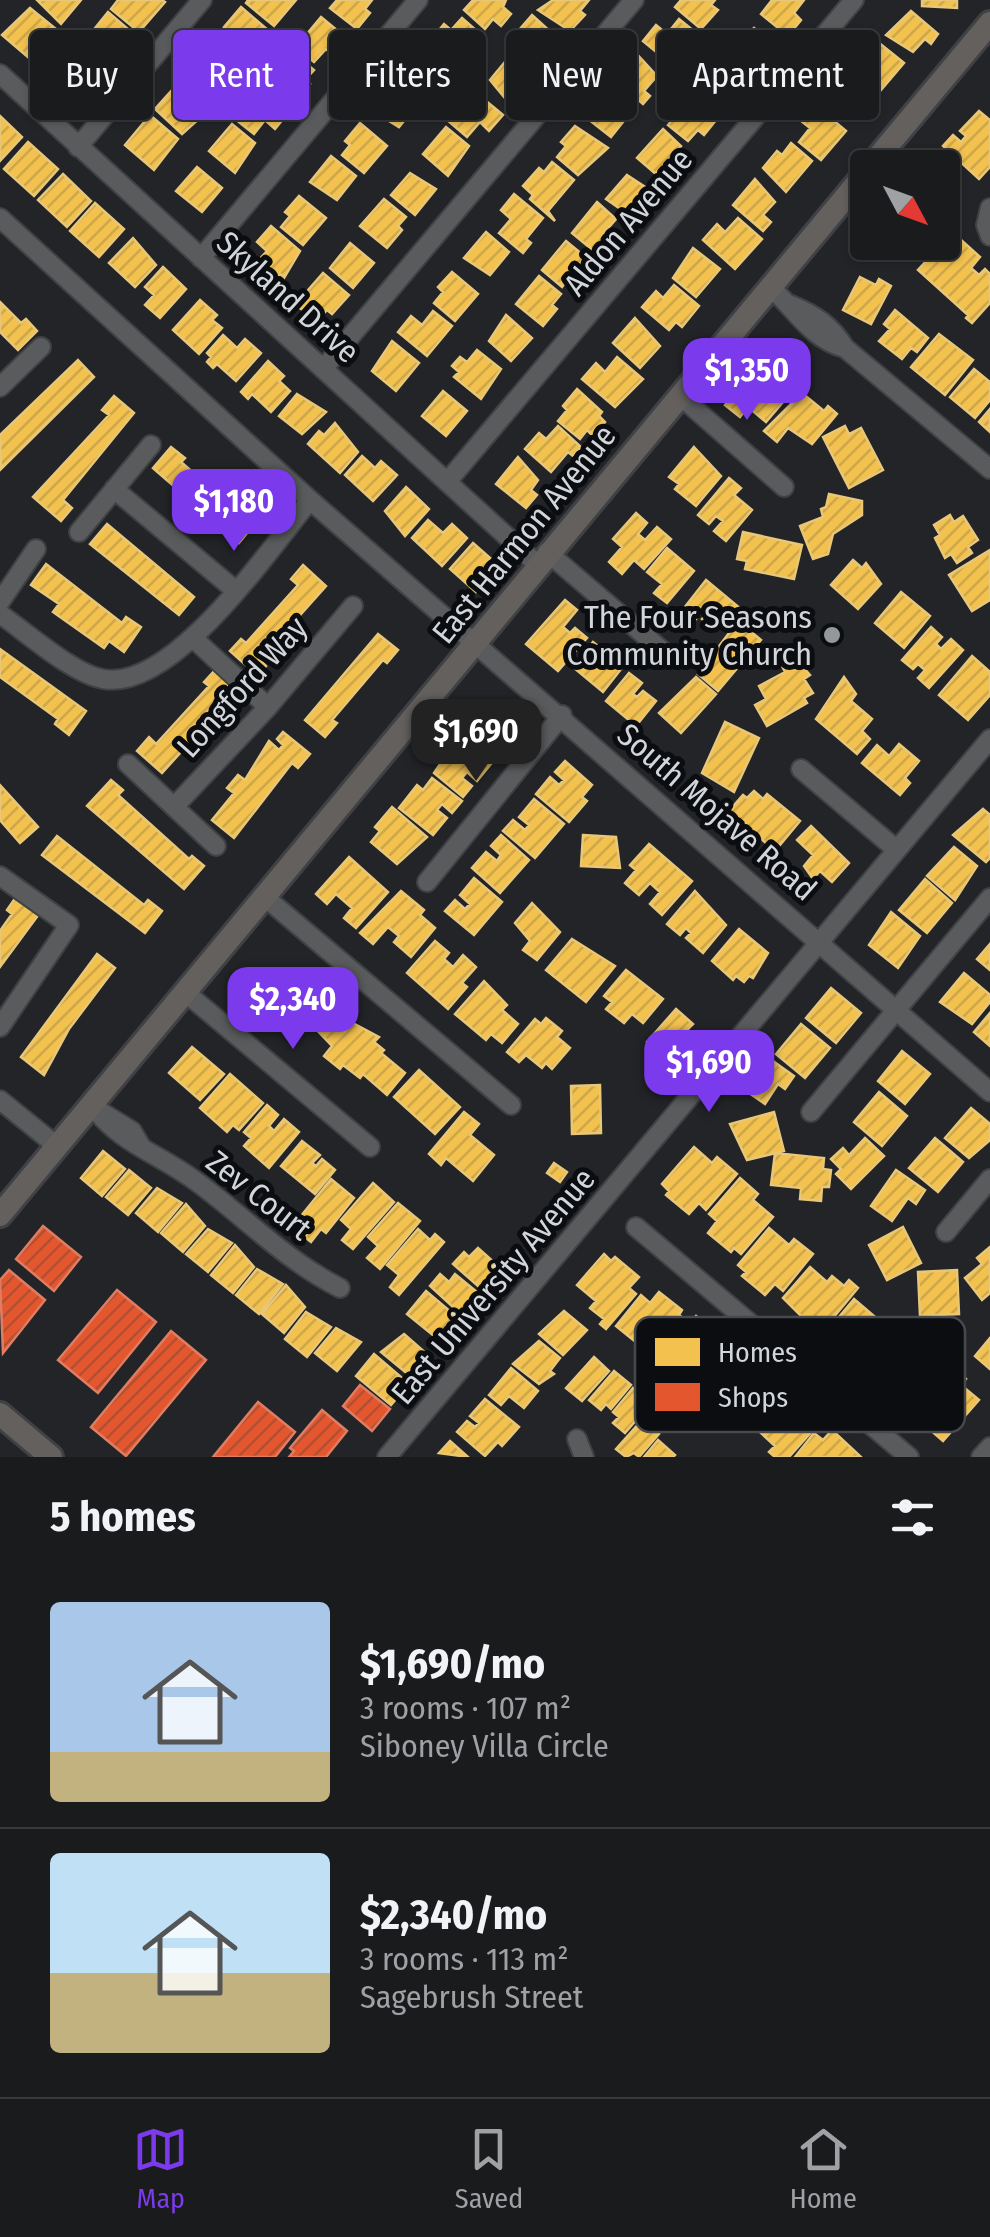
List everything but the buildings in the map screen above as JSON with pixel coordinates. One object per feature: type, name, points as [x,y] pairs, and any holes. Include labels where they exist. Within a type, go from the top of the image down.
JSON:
[{"type":"main road","name":"East Harmon Avenue","points":[[884,150],[990,24]]},
{"type":"main road","name":"East Harmon Avenue","points":[[0,1215],[850,191]]},
{"type":"main road","points":[[0,1414],[51,1457]]},
{"type":"street","points":[[78,147],[202,0]]},
{"type":"street","points":[[200,258],[418,0]]},
{"type":"street","points":[[323,369],[634,0]]},
{"type":"street","name":"Aldon Avenue","points":[[447,482],[854,0]]},
{"type":"street","name":"Skyland Drive","points":[[0,74],[447,482],[664,652]]},
{"type":"street","points":[[990,208],[986,224],[990,236]]},
{"type":"street","name":"South Mojave Road","points":[[0,218],[310,500],[990,1092]]},
{"type":"street","points":[[770,287],[791,306],[816,315],[845,348],[990,468]]},
{"type":"street","points":[[0,387],[41,347]]},
{"type":"street","points":[[679,395],[784,487]]},
{"type":"street","points":[[79,532],[151,445]]},
{"type":"street","points":[[114,490],[236,590]]},
{"type":"street","points":[[0,614],[90,676],[108,681],[160,666],[194,639],[310,500]]},
{"type":"street","points":[[0,602],[36,549]]},
{"type":"street","name":"Longford Way","points":[[174,807],[268,707],[353,606]]},
{"type":"street","points":[[194,639],[268,707]]},
{"type":"street","points":[[426,882],[562,716]]},
{"type":"street","name":"East University Avenue","points":[[387,1457],[990,739]]},
{"type":"street","points":[[128,764],[216,846]]},
{"type":"street","points":[[800,768],[898,850]]},
{"type":"street","points":[[0,876],[69,925],[0,1027]]},
{"type":"street","points":[[266,898],[511,1106]]},
{"type":"street","points":[[811,1112],[990,898]]},
{"type":"street","points":[[186,993],[370,1148]]},
{"type":"street","points":[[0,1100],[58,1146]]},
{"type":"street","name":"Zev Court","points":[[91,1106],[123,1123],[142,1148],[198,1183],[293,1262],[340,1288]]},
{"type":"street","points":[[946,1232],[990,1178]]},
{"type":"street","points":[[636,1226],[744,1317]]},
{"type":"street","points":[[879,1432],[909,1457]]},
{"type":"street","points":[[981,1457],[990,1446]]},
{"type":"place","name":"The Four Seasons Community Church","points":[[832,635]]}]
